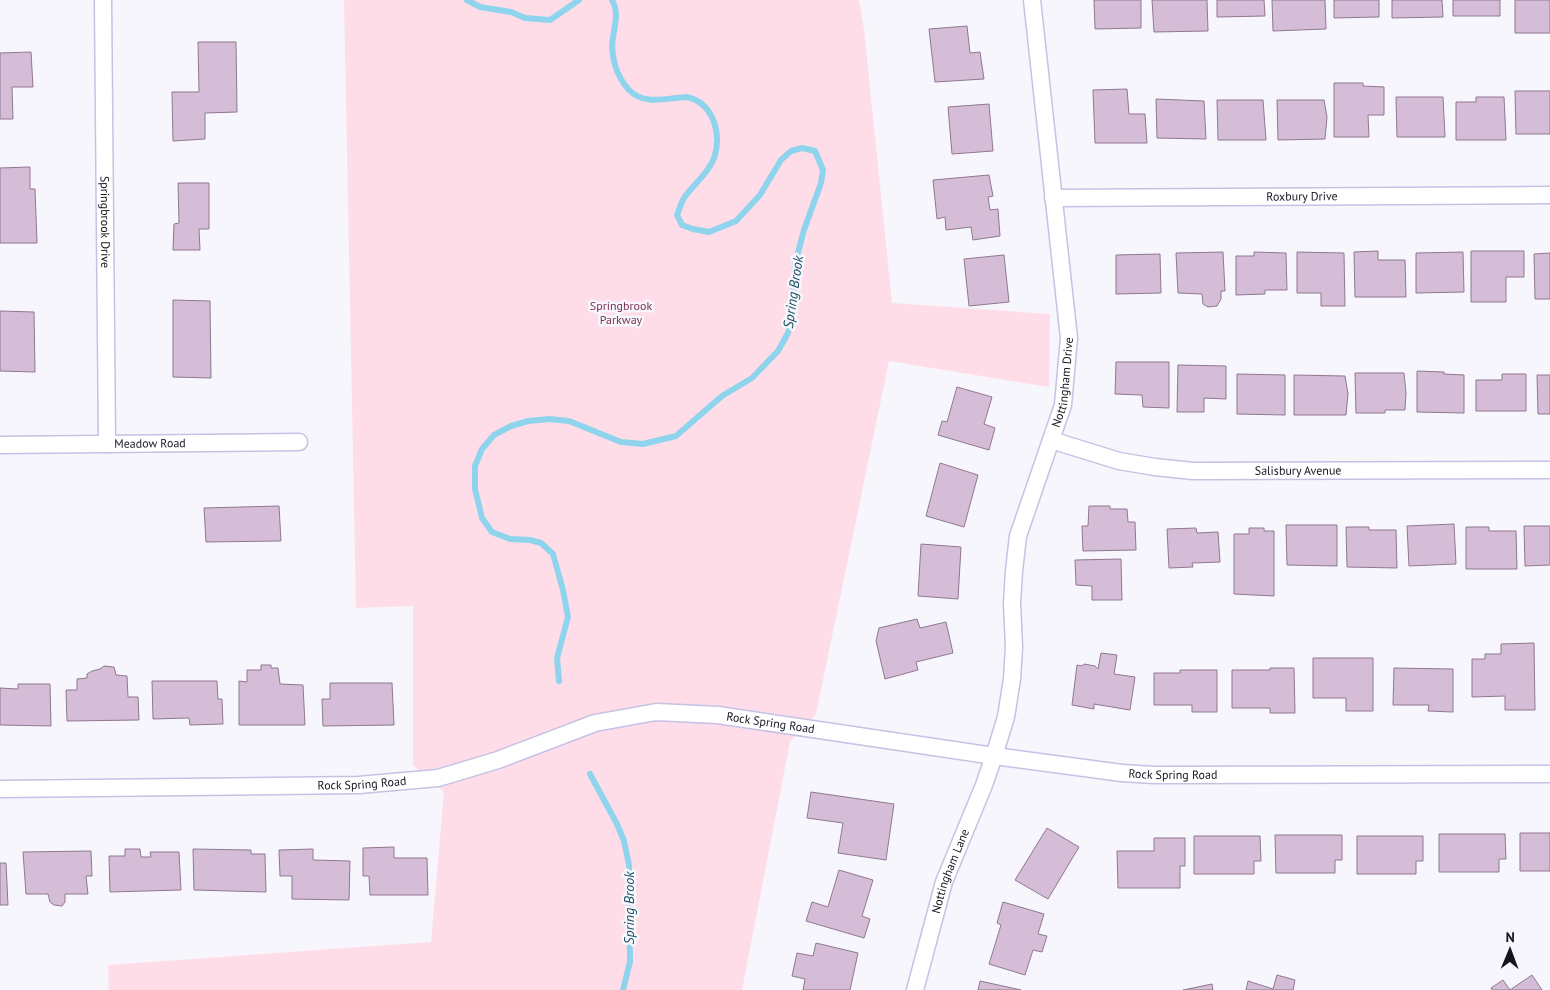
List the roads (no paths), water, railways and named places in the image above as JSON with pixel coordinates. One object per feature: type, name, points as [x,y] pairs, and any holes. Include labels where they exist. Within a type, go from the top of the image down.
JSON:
[{"type":"street","name":"Springbrook Drive","points":[[103,0],[107,444]]},
{"type":"street","name":"Nottingham Drive","points":[[994,756],[1006,717],[1012,679],[1014,647],[1012,603],[1018,536],[1063,405],[1069,338],[1032,0]]},
{"type":"street","name":"Roxbury Drive","points":[[1054,198],[1550,195]]},
{"type":"street","name":"Salisbury Avenue","points":[[1051,440],[1119,461],[1193,471],[1550,470]]},
{"type":"street","name":"Meadow Road","points":[[0,445],[299,442]]},
{"type":"street","name":"Rock Spring Road","points":[[0,789],[359,785],[438,778],[498,760],[595,722],[656,712],[718,714],[1122,774],[1154,776],[1550,774]]},
{"type":"street","name":"Nottingham Lane","points":[[915,990],[944,882],[994,756]]},
{"type":"waterway","name":"Spring Brook","points":[[467,0],[480,7],[511,12],[525,18],[550,20],[579,0]]},
{"type":"waterway","name":"Spring Brook","points":[[559,681],[557,658],[568,617],[553,554],[541,543],[530,540],[510,539],[492,532],[482,518],[475,489],[475,466],[482,449],[494,435],[511,426],[528,421],[549,419],[569,421],[621,442],[643,444],[676,436],[722,396],[752,378],[778,351],[788,333],[792,318],[795,264],[804,230],[821,183],[823,170],[815,151],[802,148],[791,151],[781,160],[760,195],[736,221],[709,232],[682,225],[677,215],[682,202],[713,161],[717,146],[716,128],[709,112],[696,100],[687,97],[645,99],[634,94],[624,84],[617,72],[613,58],[612,44],[616,14],[612,0]]},
{"type":"waterway","name":"Spring Brook","points":[[590,774],[617,824],[624,841],[629,865],[630,962],[623,990]]},
{"type":"park label","name":"Springbrook Parkway","points":[[621,313]]}]
